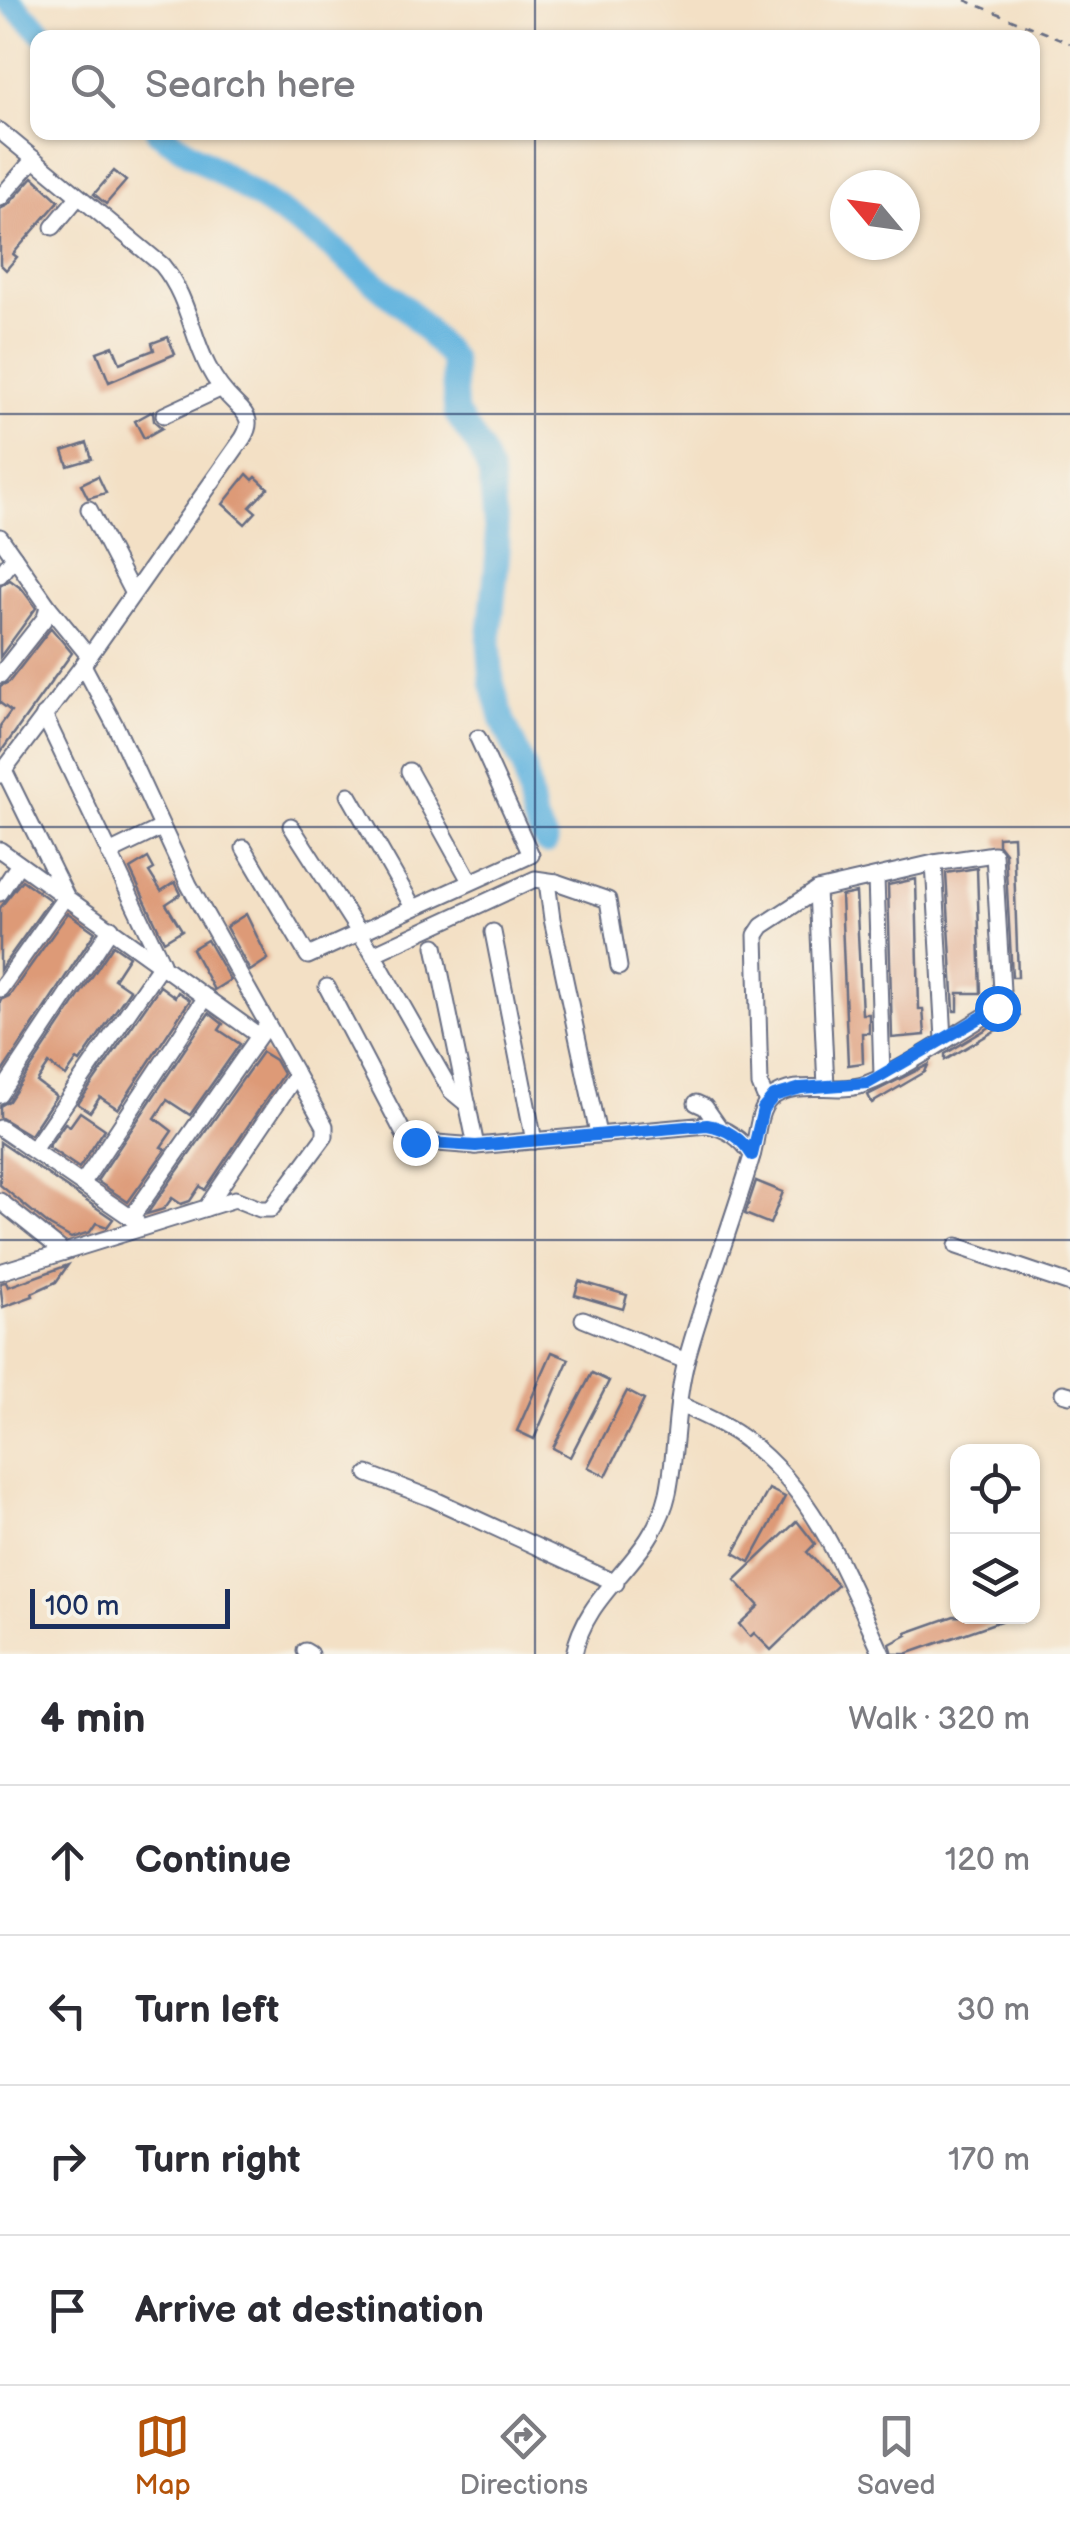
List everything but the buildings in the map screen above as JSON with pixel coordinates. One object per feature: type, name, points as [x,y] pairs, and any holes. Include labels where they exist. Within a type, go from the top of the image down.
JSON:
[{"type":"street","points":[[0,130],[167,271],[203,360],[220,390],[246,414],[247,431],[2,773],[66,896]]},
{"type":"street","points":[[0,198],[34,159]]},
{"type":"street","points":[[52,227],[78,197]]},
{"type":"street","points":[[164,415],[220,390]]},
{"type":"street","points":[[90,508],[132,592]]},
{"type":"street","points":[[0,537],[86,660],[188,885],[263,1030],[296,1075],[325,1126],[325,1136],[271,1209],[235,1199],[0,1272]]},
{"type":"street","points":[[0,575],[14,557]]},
{"type":"street","points":[[0,674],[44,618],[48,606]]},
{"type":"street","points":[[44,716],[162,963]]},
{"type":"street","points":[[244,848],[308,956],[531,854],[478,738]]},
{"type":"street","points":[[409,772],[470,882]]},
{"type":"street","points":[[349,796],[413,907]]},
{"type":"street","points":[[290,826],[373,954],[451,1091],[468,1105]]},
{"type":"street","points":[[109,853],[161,828]]},
{"type":"street","points":[[0,850],[206,996],[263,1030]]},
{"type":"street","points":[[574,1654],[584,1621],[642,1552],[658,1524],[673,1463],[686,1362],[767,1102],[760,1085],[756,935],[762,926],[817,890],[992,853],[996,857],[1002,998],[997,1008],[882,1076],[858,1086],[787,1091],[767,1102]]},
{"type":"street","points":[[934,863],[944,1039]]},
{"type":"street","points":[[0,893],[19,864]]},
{"type":"street","points":[[876,877],[882,1076]]},
{"type":"street","points":[[373,954],[536,878],[608,900],[619,967]]},
{"type":"street","points":[[556,882],[550,883],[548,890],[550,904],[598,1134]]},
{"type":"street","points":[[817,890],[826,1087]]},
{"type":"street","points":[[0,989],[66,896]]},
{"type":"street","points":[[0,1094],[111,928]]},
{"type":"street","points":[[492,932],[534,1141]]},
{"type":"street","points":[[435,946],[476,1146]]},
{"type":"street","points":[[32,1150],[162,963]]},
{"type":"street","points":[[327,988],[408,1138],[415,1142],[476,1146],[719,1127]]},
{"type":"street","points":[[82,1184],[206,996]]},
{"type":"street","points":[[131,1218],[263,1030]]},
{"type":"street","points":[[206,1208],[296,1075]]},
{"type":"street","points":[[696,1103],[705,1106],[719,1127],[746,1145],[752,1155]]},
{"type":"street","points":[[0,1128],[148,1228]]},
{"type":"street","points":[[0,1201],[64,1252]]},
{"type":"street","points":[[957,1246],[1070,1284]]},
{"type":"street","points":[[583,1320],[686,1362]]},
{"type":"street","points":[[680,1404],[750,1443],[798,1493],[841,1562],[882,1654]]},
{"type":"street","points":[[368,1474],[433,1499],[616,1583]]},
{"type":"path","points":[[966,0],[1039,30]]},
{"type":"path","points":[[1040,31],[1070,43]]},
{"type":"waterway","points":[[8,0],[40,30]]},
{"type":"waterway","points":[[170,140],[322,239],[409,311],[452,359],[456,413],[480,449],[490,473],[498,551],[489,641],[492,682],[503,721],[525,770],[534,820],[546,842]]},
{"type":"route","points":[[415,1142],[476,1146],[707,1125],[737,1138],[752,1155],[763,1109],[774,1096],[801,1088],[868,1083],[997,1008]]}]
